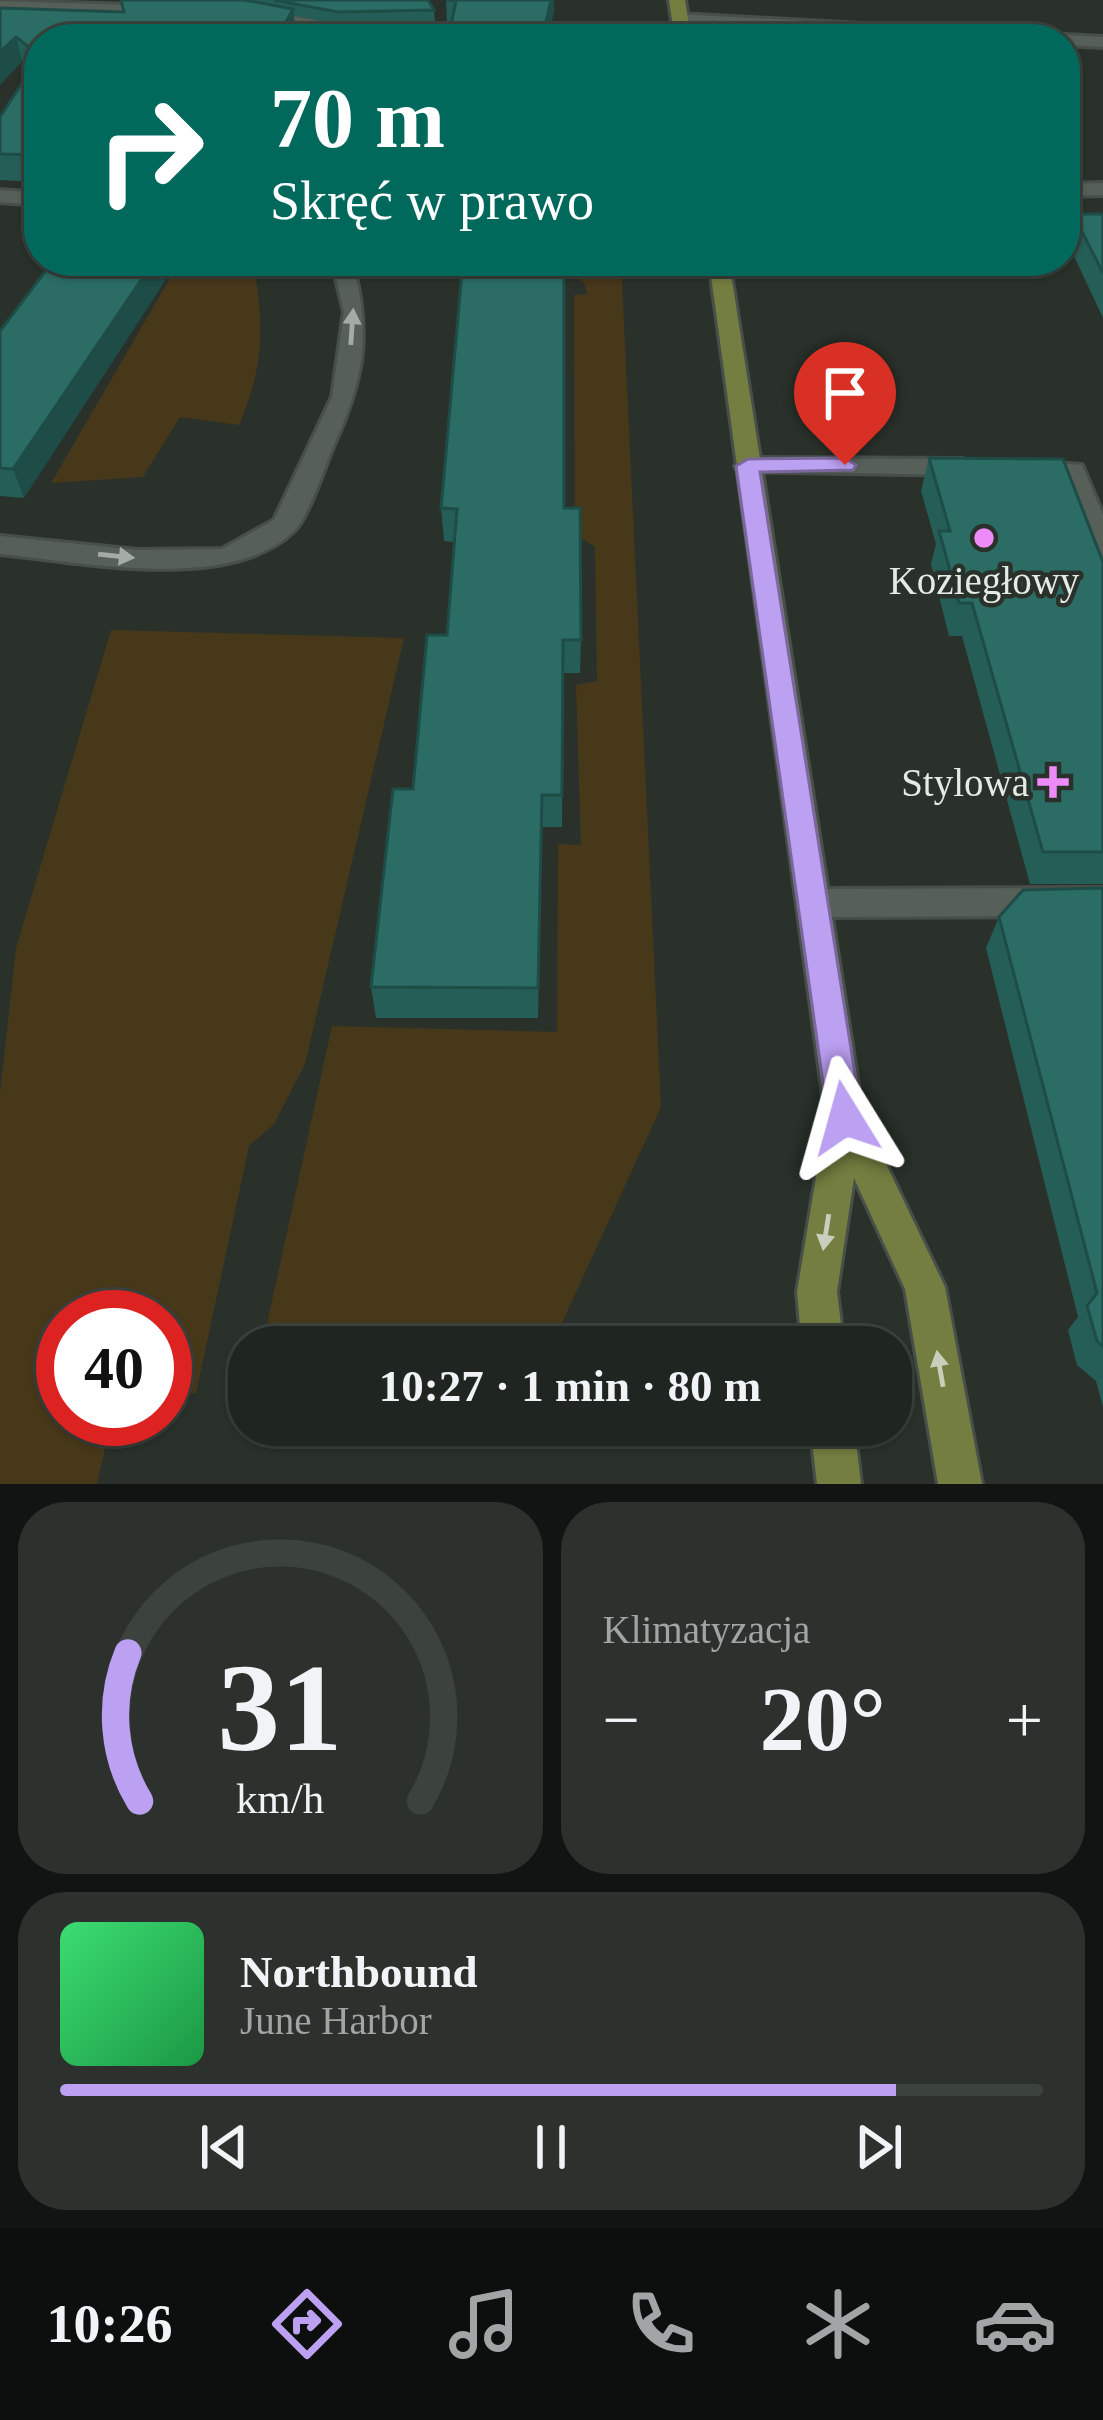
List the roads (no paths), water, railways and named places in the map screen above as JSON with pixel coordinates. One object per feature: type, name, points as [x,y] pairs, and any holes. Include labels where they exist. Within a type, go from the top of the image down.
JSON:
[{"type":"street","points":[[0,6],[184,12]]},
{"type":"street","points":[[678,9],[862,24]]},
{"type":"street","points":[[227,14],[315,24]]},
{"type":"street","points":[[0,544],[138,559],[227,558],[285,525],[344,398],[355,312],[346,276]]},
{"type":"street","points":[[721,276],[845,1118],[925,1287],[960,1484]]},
{"type":"street","points":[[748,466],[1073,470],[1100,532]]},
{"type":"street","points":[[814,903],[1103,902]]},
{"type":"street","points":[[821,1326],[817,1292],[845,1118]]},
{"type":"street","points":[[834,1446],[839,1484]]},
{"type":"place","name":"Koziegłowy","points":[[984,538]]},
{"type":"place","name":"Stylowa","points":[[1053,782]]}]
